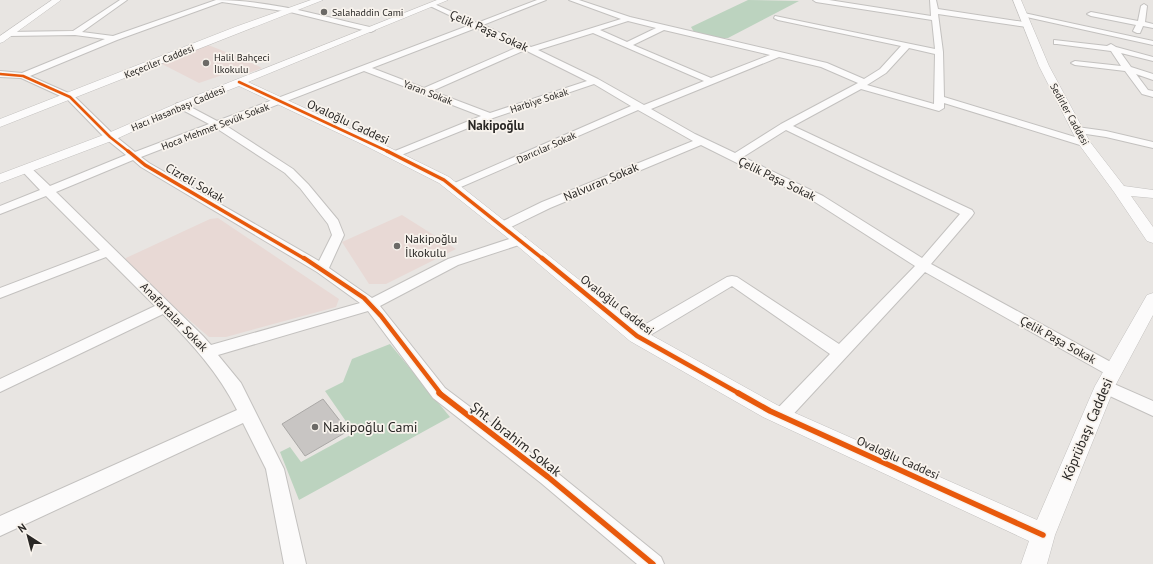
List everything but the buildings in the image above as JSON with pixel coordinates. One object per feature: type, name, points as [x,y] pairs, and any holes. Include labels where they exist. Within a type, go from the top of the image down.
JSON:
[{"type":"street","points":[[75,33],[124,0]]},
{"type":"street","points":[[23,76],[114,38],[221,0],[290,10],[370,30]]},
{"type":"street","name":"Keçeciler Caddesi","points":[[0,123],[70,97],[245,26],[319,0]]},
{"type":"street","name":"Hacı Hasanbaşı Caddesi","points":[[0,179],[110,137],[180,105],[444,0]]},
{"type":"street","name":"Hoca Mehmet Sevük Sokak","points":[[0,210],[48,192],[134,156],[543,0]]},
{"type":"street","points":[[572,0],[628,19],[824,65],[862,84],[939,108],[939,52],[936,15],[933,0]]},
{"type":"street","points":[[816,0],[936,15],[1025,20],[1104,32],[1153,43]]},
{"type":"street","name":"Sedirler Caddesi","points":[[1017,0],[1044,66],[1077,130],[1153,238]]},
{"type":"street","points":[[0,40],[50,2]]},
{"type":"street","name":"Çelik Paşa Sokak","points":[[432,5],[528,49],[595,82],[701,141],[819,199],[923,265],[1108,378],[1153,409]]},
{"type":"street","points":[[1134,38],[1140,23],[1144,6]]},
{"type":"street","points":[[1091,14],[1153,26]]},
{"type":"street","points":[[778,18],[939,52]]},
{"type":"street","points":[[424,91],[528,49],[628,19]]},
{"type":"street","points":[[627,45],[663,27]]},
{"type":"street","points":[[595,30],[710,81]]},
{"type":"street","points":[[1104,32],[1104,36],[1145,92],[1153,94]]},
{"type":"street","points":[[8,34],[75,33],[114,38]]},
{"type":"street","points":[[1112,47],[1125,36]]},
{"type":"street","points":[[1057,42],[1112,47],[1153,59]]},
{"type":"street","points":[[735,158],[785,126],[883,71],[906,46]]},
{"type":"street","name":"Darıcılar Sokak","points":[[454,187],[641,108],[780,54]]},
{"type":"street","points":[[1075,63],[1128,69],[1153,76]]},
{"type":"street","name":"Yaran Sokak","points":[[366,68],[490,116]]},
{"type":"street","name":"Cizreli Sokak","points":[[0,74],[23,76],[70,97],[110,137],[145,165],[322,269],[364,298],[376,310]]},
{"type":"street","name":"Ovaloğlu Caddesi","points":[[239,82],[444,180],[503,226],[637,336],[781,416],[1043,535]]},
{"type":"street","name":"Harbiye Sokak","points":[[394,155],[490,116],[595,82]]},
{"type":"street","points":[[939,100],[1084,142]]},
{"type":"street","points":[[180,105],[218,125],[289,171],[304,186],[334,223],[338,235],[322,269]]},
{"type":"street","points":[[781,416],[923,265],[968,213],[785,126]]},
{"type":"street","points":[[1077,130],[1106,134],[1153,145]]},
{"type":"street","name":"Nalvuran Sokak","points":[[503,226],[546,205],[701,141]]},
{"type":"street","name":"Anafartalar Sokak","points":[[26,169],[198,340],[235,388],[275,469],[295,564]]},
{"type":"street","points":[[1120,190],[1153,194]]},
{"type":"street","points":[[208,352],[376,310],[453,262],[520,240]]},
{"type":"street","points":[[0,294],[109,251]]},
{"type":"street","points":[[637,336],[732,280],[840,353]]},
{"type":"street","name":"Köprübaşı Caddesi","points":[[1034,564],[1043,535],[1108,378],[1153,299]]},
{"type":"street","points":[[0,386],[165,308]]},
{"type":"street","name":"Şht. İbrahim Sokak","points":[[376,310],[439,393],[548,477],[649,563]]},
{"type":"street","points":[[0,526],[248,413]]},
{"type":"shaded area","name":"Halil Bahçeci İlkokulu","points":[[203,43],[244,59],[262,68],[246,74],[237,70],[199,83],[158,62]]},
{"type":"shaded area","name":"Nakipoğlu İlkokulu","points":[[402,215],[456,249],[386,284],[369,284],[342,242]]},
{"type":"shaded area","points":[[218,218],[339,299],[336,307],[226,337],[209,337],[123,263],[126,258],[210,219]]},
{"type":"green space","points":[[748,0],[799,1],[728,38],[716,38],[694,32],[691,27]]},
{"type":"green space","points":[[390,344],[450,417],[299,500],[280,452],[290,447],[301,462],[354,433],[325,391],[343,382],[352,359]]},
{"type":"cycle path","points":[[0,74],[23,76],[70,97],[110,137],[145,165],[322,269],[364,298],[381,316],[439,393],[548,477],[653,564]]},
{"type":"cycle path","points":[[239,82],[370,143],[444,180],[637,336],[770,411],[1043,535]]},
{"type":"place","name":"Salahaddin Cami","points":[[324,12]]},
{"type":"place","name":"Halil Bahçeci İlkokulu","points":[[206,63]]},
{"type":"place","name":"Nakipoğlu İlkokulu","points":[[397,246]]},
{"type":"place","name":"Nakipoğlu Cami","points":[[315,427]]},
{"type":"district","name":"Nakipoğlu","points":[[496,125]]}]
